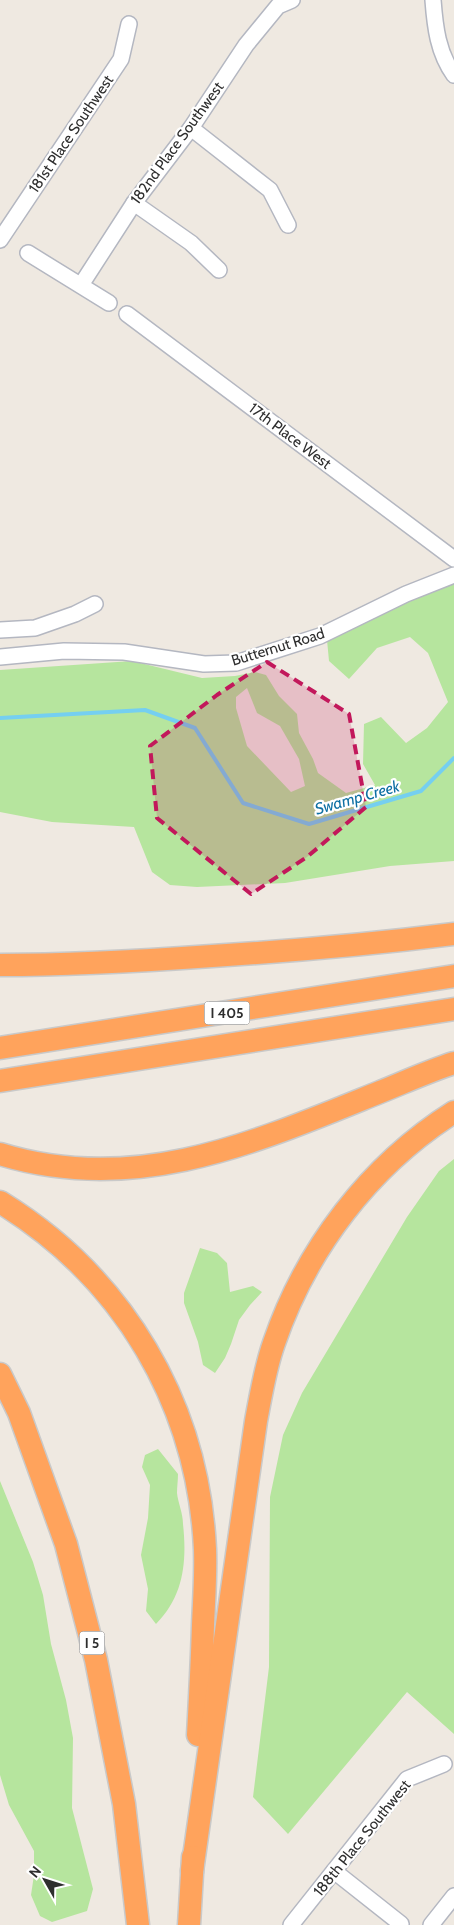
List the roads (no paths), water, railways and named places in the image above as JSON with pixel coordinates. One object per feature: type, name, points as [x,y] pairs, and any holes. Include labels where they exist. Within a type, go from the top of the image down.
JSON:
[{"type":"highway","points":[[0,965],[69,964],[336,948],[454,934]]},
{"type":"highway","name":"I 405","points":[[0,1048],[454,976]]},
{"type":"highway","name":"I 405","points":[[0,1081],[454,1010]]},
{"type":"highway","points":[[0,1154],[24,1161],[91,1170],[165,1164],[202,1157],[254,1141],[454,1063]]},
{"type":"highway","points":[[192,1871],[256,1421],[263,1380],[274,1343],[289,1304],[306,1269],[345,1212],[392,1159],[454,1112]]},
{"type":"highway","points":[[0,1202],[24,1217],[73,1256],[121,1311],[141,1340],[163,1378],[187,1444],[196,1480],[205,1550],[205,1590],[189,1925]]},
{"type":"highway","name":"I 5","points":[[0,1374],[19,1413],[66,1544],[93,1650],[124,1804],[138,1925]]},
{"type":"street","points":[[433,0],[437,37],[446,63],[454,75]]},
{"type":"street","name":"182nd Place Southwest","points":[[81,284],[134,203],[191,128],[246,45],[285,3]]},
{"type":"street","name":"181st Place Southwest","points":[[0,240],[121,59],[129,24]]},
{"type":"street","points":[[191,128],[270,190],[288,225]]},
{"type":"street","points":[[134,203],[191,243],[219,270]]},
{"type":"street","points":[[28,253],[109,303]]},
{"type":"street","name":"17th Place West","points":[[127,314],[454,559]]},
{"type":"street","name":"Butternut Road","points":[[0,657],[64,651],[124,652],[204,664],[236,664],[320,636],[406,594],[454,575]]},
{"type":"street","points":[[0,630],[35,628],[75,614],[95,604]]},
{"type":"street","name":"188th Place Southwest","points":[[291,1925],[407,1778],[444,1764]]},
{"type":"street","points":[[334,1871],[401,1924]]},
{"type":"street","points":[[431,1925],[454,1896]]},
{"type":"waterway","name":"Swamp Creek","points":[[0,718],[145,710],[195,728],[243,803],[309,824],[421,791],[454,758]]}]
